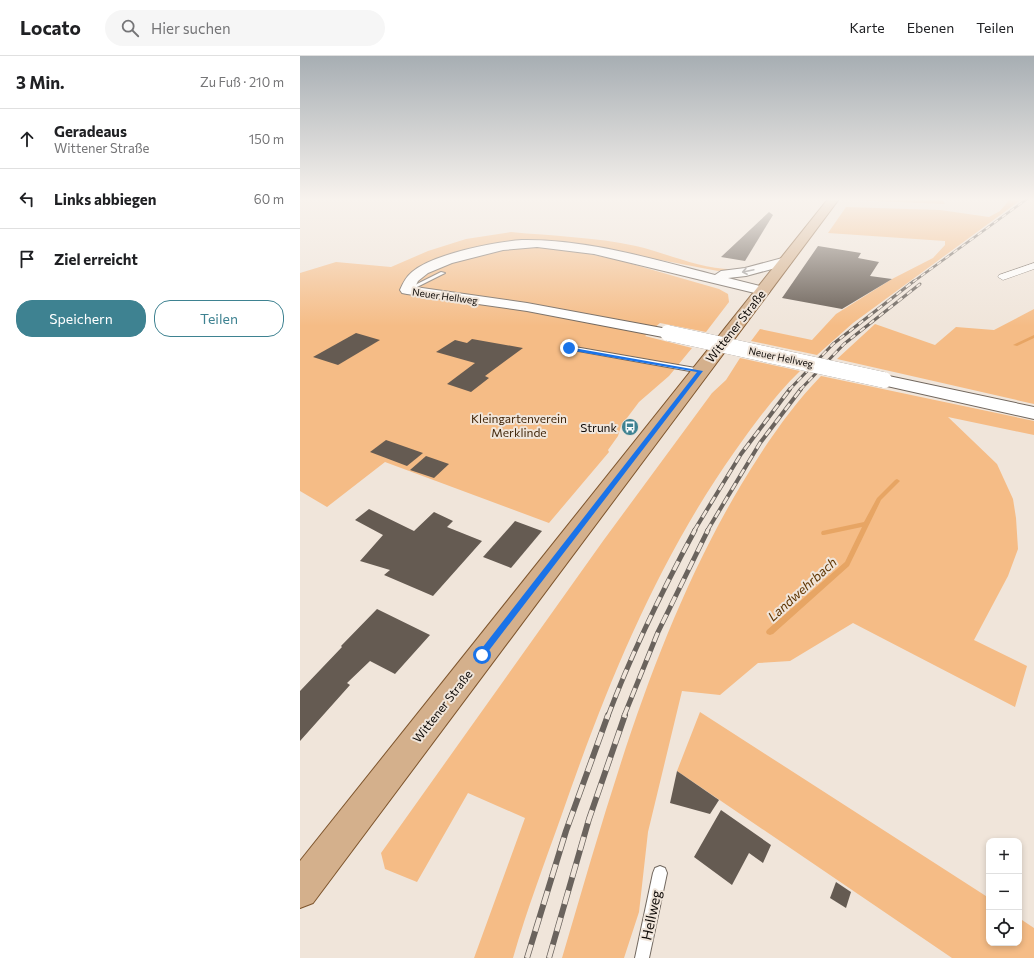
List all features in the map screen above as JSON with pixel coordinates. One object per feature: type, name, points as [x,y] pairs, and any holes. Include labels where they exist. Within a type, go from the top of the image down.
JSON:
[{"type":"main road","name":"Wittener Straße","points":[[300,890],[801,241]]},
{"type":"main road","name":"Neuer Hellweg","points":[[763,290],[708,276],[560,244],[521,244],[481,250],[437,264],[415,275],[408,282],[407,290],[527,307],[668,333],[1034,413]]},
{"type":"main road","name":"Neuer Hellweg","points":[[462,256],[445,279],[458,291],[527,307]]},
{"type":"main road","points":[[708,276],[746,272],[786,261]]},
{"type":"street","points":[[1003,277],[1034,266]]},
{"type":"lane","points":[[407,290],[445,279]]},
{"type":"lane","points":[[569,348],[701,371]]},
{"type":"lane","name":"Hellweg","points":[[642,958],[660,872]]},
{"type":"green space","name":"Kleingartenverein Merklinde","points":[[459,241],[606,241],[636,246],[712,267],[737,269],[718,271],[566,242],[565,249],[618,260],[719,289],[728,294],[729,302],[706,332],[660,323],[645,336],[692,348],[669,376],[639,402],[621,426],[618,436],[608,450],[609,452],[549,523],[385,462],[327,507],[300,491],[300,273],[336,262],[391,267],[428,251]]},
{"type":"green space","points":[[945,241],[965,241],[853,323],[817,355],[751,341],[760,329],[812,340],[836,314],[892,279],[933,258],[945,245]]},
{"type":"green space","points":[[1034,309],[1034,404],[837,359],[875,324],[935,345],[956,327],[994,330]]},
{"type":"green space","points":[[740,358],[800,371],[774,399],[735,451],[681,536],[658,581],[636,626],[597,719],[536,886],[513,958],[474,958],[525,818],[468,793],[417,882],[385,869],[381,853],[603,541],[712,393],[726,380]]},
{"type":"green space","points":[[821,376],[1034,421],[1034,435],[948,417],[997,464],[1013,499],[1018,549],[1008,576],[974,640],[1027,666],[1015,707],[853,623],[790,661],[758,663],[720,695],[682,691],[648,832],[639,912],[624,958],[562,958],[598,836],[637,716],[659,656],[683,598],[710,541],[741,485],[768,442],[799,401]]},
{"type":"green space","points":[[700,712],[986,896],[986,946],[1022,946],[1022,920],[1034,928],[1034,958],[952,958],[677,771]]},
{"type":"building","points":[[738,241],[757,241],[745,261],[721,257]]},
{"type":"building","points":[[818,246],[861,253],[858,258],[879,262],[870,276],[892,279],[842,309],[782,298]]},
{"type":"building","points":[[356,333],[380,340],[338,365],[313,357]]},
{"type":"building","points":[[472,339],[523,348],[485,376],[489,378],[471,392],[447,384],[475,363],[436,352],[455,340],[467,343]]},
{"type":"building","points":[[386,440],[423,453],[407,466],[370,452]]},
{"type":"building","points":[[426,456],[449,464],[434,478],[410,470]]},
{"type":"building","points":[[369,509],[414,531],[434,512],[453,521],[447,527],[482,541],[433,596],[384,575],[390,570],[360,561],[383,535],[355,520]]},
{"type":"building","points":[[515,521],[542,531],[511,568],[483,557]]},
{"type":"building","points":[[377,609],[430,635],[395,674],[370,661],[347,683],[350,685],[300,741],[300,691]]},
{"type":"building","points":[[677,771],[719,800],[710,814],[670,803]]},
{"type":"building","points":[[721,810],[771,845],[763,863],[749,853],[732,885],[694,857]]},
{"type":"building","points":[[836,882],[851,892],[846,908],[830,898]]},
{"type":"waterway","name":"Landwehrbach","points":[[1015,345],[1034,336]]},
{"type":"waterway","name":"Landwehrbach","points":[[867,524],[879,499],[897,481]]},
{"type":"waterway","name":"Landwehrbach","points":[[770,632],[847,564],[867,524]]},
{"type":"waterway","points":[[824,533],[867,524]]},
{"type":"railway","points":[[913,282],[969,241]]},
{"type":"railway","points":[[789,390],[833,344],[914,281]]},
{"type":"railway","points":[[800,390],[844,344],[920,284]]},
{"type":"railway","points":[[694,531],[741,454],[790,389]]},
{"type":"railway","points":[[707,531],[760,443],[801,389]]},
{"type":"railway","points":[[608,716],[648,622],[695,530]]},
{"type":"railway","points":[[624,716],[658,632],[708,530]]},
{"type":"railway","points":[[527,958],[566,831],[608,715]]},
{"type":"railway","points":[[549,958],[589,819],[625,715]]},
{"type":"place","name":"Strunk","points":[[630,427]]},
{"type":"route","points":[[482,655],[701,371],[569,348]]}]
